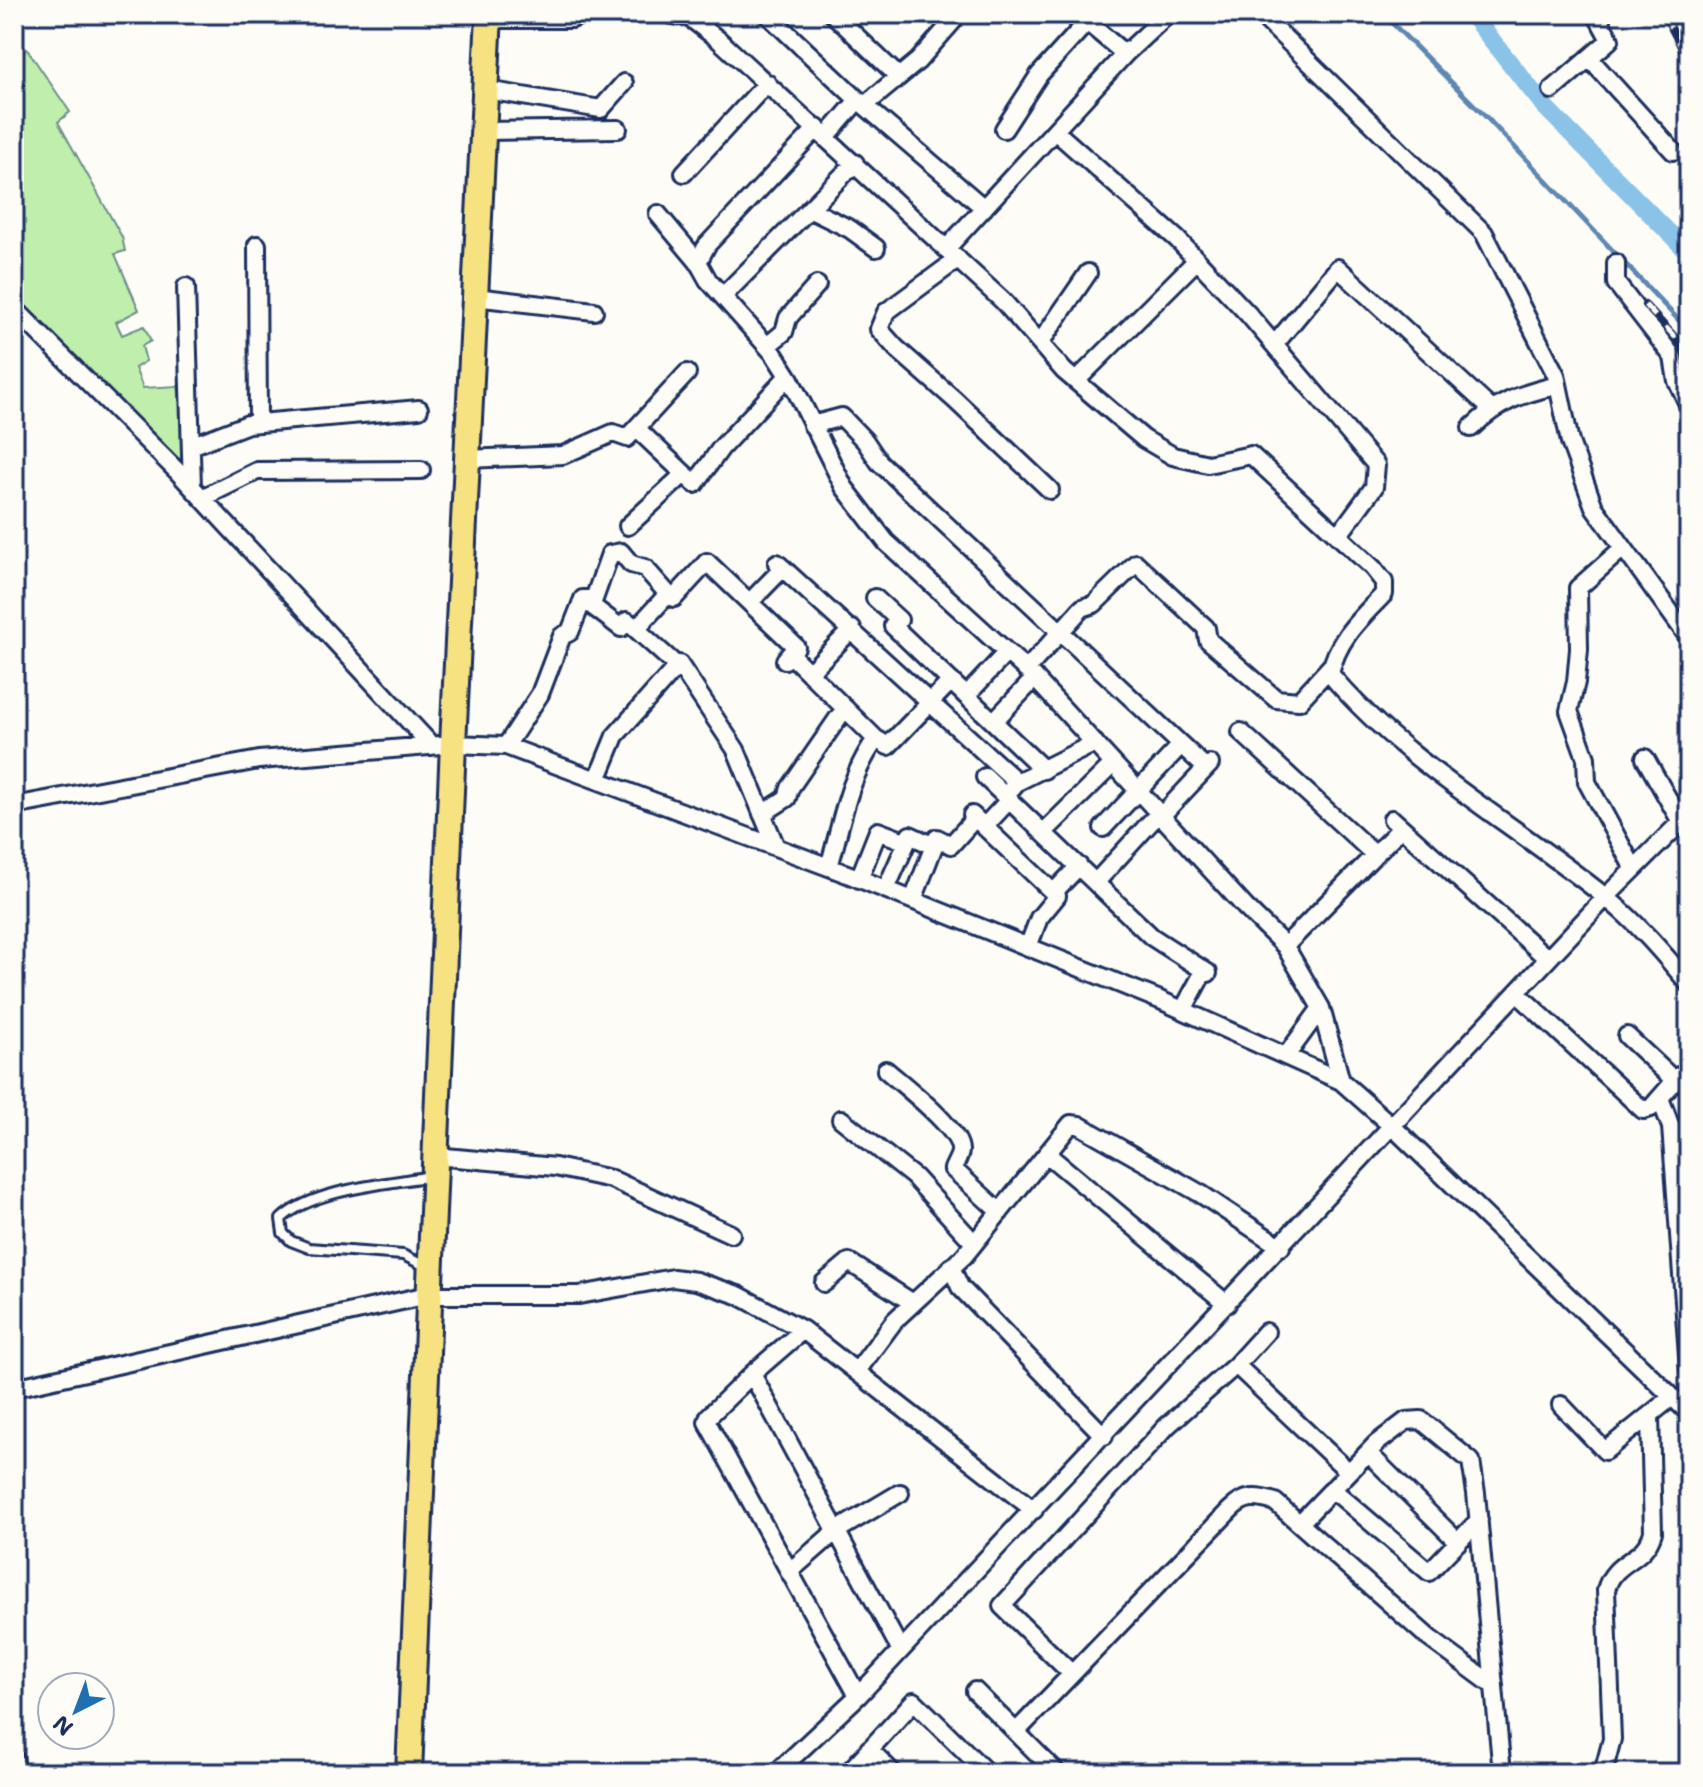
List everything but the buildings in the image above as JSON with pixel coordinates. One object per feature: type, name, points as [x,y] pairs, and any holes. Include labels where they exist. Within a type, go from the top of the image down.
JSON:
[{"type":"main road","points":[[409,1773],[434,1166],[442,745],[467,459],[489,16]]},
{"type":"street","points":[[489,16],[572,19],[583,14]]},
{"type":"street","points":[[667,14],[690,18],[719,40],[1003,301],[1076,381],[1144,439],[1173,456],[1208,464],[1251,455],[1338,536],[1384,582],[1384,594],[1346,634],[1334,656],[1330,674],[1351,699],[1447,781],[1606,897],[1658,948],[1689,984]]},
{"type":"street","points":[[767,14],[861,103],[984,208]]},
{"type":"street","points":[[833,14],[899,77]]},
{"type":"street","points":[[698,262],[719,231],[822,132],[918,61],[953,21],[954,14]]},
{"type":"street","points":[[1050,490],[879,329],[886,312],[952,254],[984,208],[1125,54],[1168,14]]},
{"type":"street","points":[[1260,14],[1484,233],[1556,375],[1570,442],[1594,507],[1689,638]]},
{"type":"street","points":[[1552,90],[1610,40],[1596,14]]},
{"type":"street","points":[[1004,129],[1039,75],[1087,22],[1125,54]]},
{"type":"street","points":[[1589,58],[1673,151]]},
{"type":"street","points":[[486,90],[601,109],[624,83]]},
{"type":"street","points":[[684,173],[767,83]]},
{"type":"street","points":[[483,131],[618,129]]},
{"type":"street","points":[[1055,131],[1197,260],[1275,344],[1376,465],[1374,487],[1338,536]]},
{"type":"street","points":[[723,296],[855,163]]},
{"type":"street","points":[[809,209],[850,229],[876,248]]},
{"type":"street","points":[[658,214],[788,376],[844,487],[886,542],[1030,674],[1246,908],[1285,946],[1321,1008],[1341,1081]]},
{"type":"street","points":[[257,245],[258,423]]},
{"type":"street","points":[[1076,381],[1197,260]]},
{"type":"street","points":[[1616,263],[1616,283],[1673,357],[1677,381],[1689,406]]},
{"type":"street","points":[[1275,344],[1338,268],[1491,409]]},
{"type":"street","points":[[1040,343],[1088,273]]},
{"type":"street","points":[[767,346],[784,332],[788,318],[817,285]]},
{"type":"street","points":[[186,287],[191,446],[197,492]]},
{"type":"street","points":[[475,297],[594,311]]},
{"type":"street","points":[[14,308],[442,745]]},
{"type":"street","points":[[467,459],[563,455],[613,433],[627,438],[687,373]]},
{"type":"street","points":[[636,428],[695,484],[721,448],[788,376]]},
{"type":"street","points":[[1471,428],[1491,409],[1522,393],[1558,385]]},
{"type":"street","points":[[191,446],[248,424],[419,409]]},
{"type":"street","points":[[812,425],[842,417],[865,441],[879,462],[1059,633],[1208,766],[1096,882]]},
{"type":"street","points":[[197,492],[257,471],[421,470]]},
{"type":"street","points":[[628,526],[684,474]]},
{"type":"street","points":[[1623,548],[1578,588],[1579,649],[1569,711],[1586,758],[1587,782],[1634,869]]},
{"type":"street","points":[[583,599],[594,599],[610,554],[621,552],[631,564],[645,568],[674,598],[707,562],[796,647],[788,657],[809,673],[876,739],[888,746],[951,681]]},
{"type":"street","points":[[994,721],[1059,633],[1082,608],[1094,604],[1136,563],[1206,628],[1208,640],[1276,699],[1299,701],[1332,665]]},
{"type":"street","points":[[750,602],[780,566],[852,629],[930,703],[1044,832],[1152,937],[1206,972],[1183,1010]]},
{"type":"street","points":[[636,629],[668,594]]},
{"type":"street","points":[[875,598],[899,620],[893,626],[1044,770]]},
{"type":"street","points":[[506,746],[540,694],[562,636],[570,632],[583,599]]},
{"type":"street","points":[[583,599],[621,628],[627,621],[677,666],[679,664],[736,750],[776,847]]},
{"type":"street","points":[[809,673],[852,629]]},
{"type":"street","points":[[966,696],[1007,652]]},
{"type":"street","points":[[899,675],[920,653]]},
{"type":"street","points":[[597,780],[615,736],[677,666]]},
{"type":"street","points":[[762,814],[787,798],[790,788],[845,708]]},
{"type":"street","points":[[1241,732],[1374,854]]},
{"type":"street","points":[[829,867],[851,785],[876,739]]},
{"type":"street","points":[[913,900],[937,838],[951,845],[1010,792],[1095,743]]},
{"type":"street","points":[[14,806],[259,760],[442,745],[506,746],[886,889],[1183,1010],[1341,1081],[1393,1127],[1689,1413]]},
{"type":"street","points":[[1103,828],[1181,745]]},
{"type":"street","points":[[776,1773],[858,1696],[1606,897],[1685,818],[1645,758]]},
{"type":"street","points":[[1044,832],[1113,764]]},
{"type":"street","points":[[985,777],[1010,792]]},
{"type":"street","points":[[977,820],[1057,896],[1039,918],[1028,947]]},
{"type":"street","points":[[1285,946],[1374,854],[1397,824],[1548,959]]},
{"type":"street","points":[[859,879],[878,831],[907,842]]},
{"type":"street","points":[[886,889],[910,835],[934,846]]},
{"type":"street","points":[[1053,893],[1079,866]]},
{"type":"street","points":[[1517,993],[1643,1110],[1651,1108],[1677,1078],[1627,1036]]},
{"type":"street","points":[[1286,1056],[1321,1008]]},
{"type":"street","points":[[886,1070],[928,1106],[957,1137],[960,1151],[953,1169],[1000,1212]]},
{"type":"street","points":[[1660,1098],[1671,1127],[1689,1369]]},
{"type":"street","points":[[841,1119],[914,1177],[974,1243]]},
{"type":"street","points":[[857,1371],[895,1320],[974,1243],[1071,1124],[1079,1125],[1201,1194],[1281,1247]]},
{"type":"street","points":[[1048,1155],[1227,1304]]},
{"type":"street","points":[[434,1166],[555,1167],[611,1179],[731,1234]]},
{"type":"street","points":[[824,1283],[849,1262],[913,1303]]},
{"type":"street","points":[[951,1267],[960,1287],[1104,1436]]},
{"type":"street","points":[[14,1388],[428,1295],[579,1295],[673,1278],[696,1281],[738,1295],[803,1330],[1034,1510]]},
{"type":"street","points":[[803,1330],[752,1374],[709,1416],[707,1422],[858,1696]]},
{"type":"street","points":[[1072,1674],[1002,1606],[1167,1426],[1236,1365],[1266,1332]]},
{"type":"street","points":[[1236,1365],[1349,1472]]},
{"type":"street","points":[[752,1374],[900,1649]]},
{"type":"street","points":[[1561,1405],[1605,1451],[1672,1397]]},
{"type":"street","points":[[1603,1773],[1612,1739],[1606,1590],[1612,1574],[1646,1549],[1653,1532],[1650,1417]]},
{"type":"street","points":[[1300,1523],[1368,1453],[1406,1421],[1421,1420],[1471,1461],[1502,1773]]},
{"type":"street","points":[[1368,1453],[1458,1542]]},
{"type":"street","points":[[1332,1489],[1429,1572],[1479,1520]]},
{"type":"street","points":[[789,1572],[836,1531],[900,1493]]},
{"type":"street","points":[[1016,1732],[1240,1500],[1256,1496],[1275,1502],[1438,1646],[1494,1686]]},
{"type":"street","points":[[975,1691],[1057,1773]]},
{"type":"street","points":[[848,1773],[914,1701],[987,1773]]},
{"type":"street","points":[[869,1749],[893,1773]]},
{"type":"street","points":[[14,1758],[16,1773]]},
{"type":"lane","points":[[430,1268],[403,1255],[309,1248],[291,1241],[283,1233],[281,1219],[292,1208],[315,1198],[434,1166]]},
{"type":"green space","points":[[27,49],[70,112],[58,122],[122,237],[125,251],[115,254],[139,310],[116,322],[122,335],[144,326],[151,341],[142,346],[146,361],[135,368],[143,388],[178,386],[187,452],[169,471],[14,313],[14,52],[17,55]]},
{"type":"waterway","points":[[1383,14],[1488,119],[1689,331]]},
{"type":"waterway","points":[[1471,14],[1545,107],[1689,253]]},
{"type":"railway","points":[[1664,14],[1689,62]]},
{"type":"railway","points":[[1645,305],[1689,352]]}]
